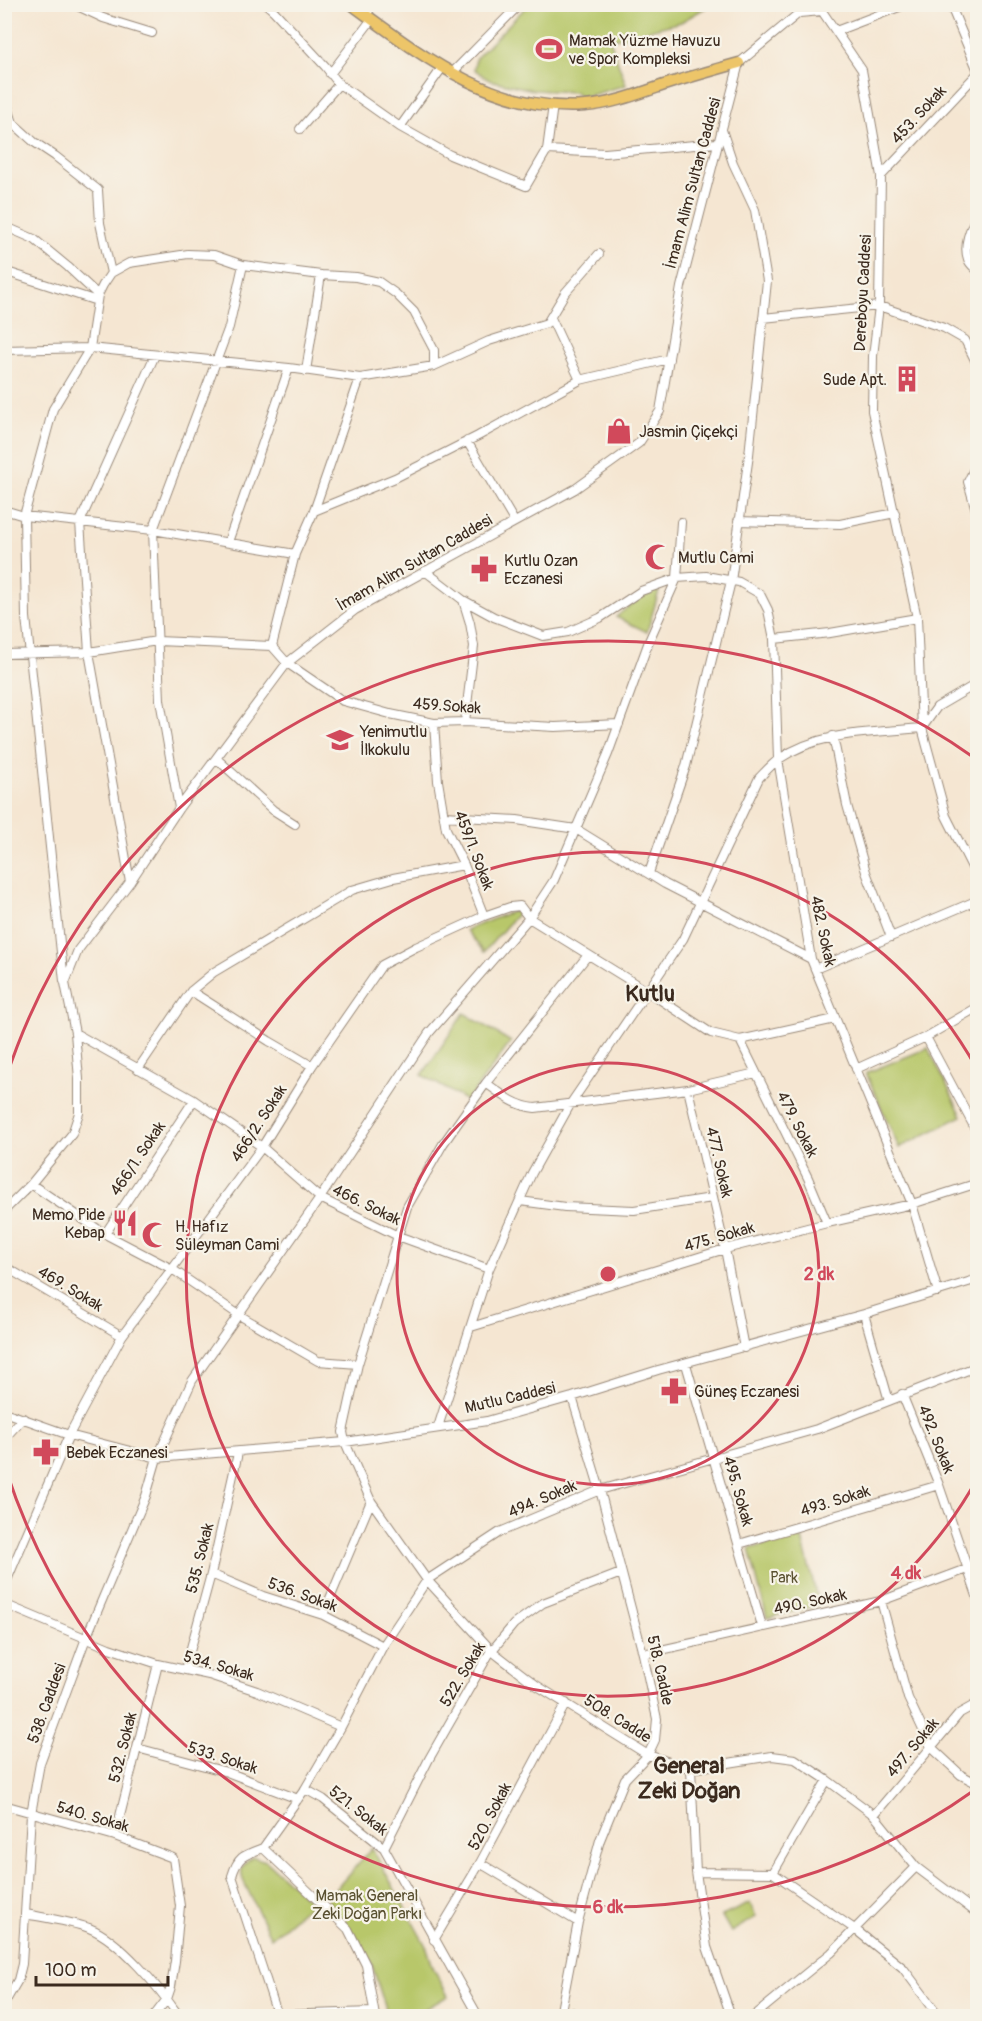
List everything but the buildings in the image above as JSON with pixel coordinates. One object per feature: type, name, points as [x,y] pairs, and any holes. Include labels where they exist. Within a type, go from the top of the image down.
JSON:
[{"type":"main road","points":[[351,4],[446,71],[488,91],[519,100],[553,105],[585,106],[620,100],[739,63]]},
{"type":"street","points":[[73,4],[103,18],[152,33]]},
{"type":"street","points":[[266,4],[339,84],[400,127],[450,155],[526,186],[547,150],[553,105]]},
{"type":"street","points":[[330,74],[369,17],[373,4]]},
{"type":"street","points":[[400,127],[446,71],[520,4]]},
{"type":"street","points":[[836,31],[907,4]]},
{"type":"street","points":[[950,4],[978,72]]},
{"type":"street","name":"Dereboyu Caddesi","points":[[739,63],[799,13],[824,8],[862,70],[881,176],[879,306],[873,356],[872,411],[917,618],[922,728],[946,816],[978,879]]},
{"type":"street","name":"İmam Alim Sultan Caddesi","points":[[65,983],[78,950],[130,882],[179,808],[287,663],[355,610],[584,483],[639,443],[660,411],[681,287],[739,63]]},
{"type":"street","name":"453. Sokak","points":[[881,176],[978,72]]},
{"type":"street","points":[[300,129],[339,84]]},
{"type":"street","points":[[4,95],[14,123],[34,142],[98,190],[100,223],[111,273]]},
{"type":"street","points":[[649,873],[686,766],[731,580],[749,455],[767,281],[755,210],[733,163],[722,130]]},
{"type":"street","points":[[547,150],[605,153],[717,143]]},
{"type":"street","points":[[978,215],[971,225],[967,247],[968,260],[978,272]]},
{"type":"street","points":[[4,226],[33,239],[68,267],[98,298]]},
{"type":"street","points":[[4,1210],[31,1184],[72,1134],[79,1113],[75,1033],[65,983],[26,617],[24,516],[53,409],[90,348],[98,298],[111,273],[129,263],[188,254],[214,255],[243,266],[357,277],[379,282],[396,294],[414,312],[434,350],[434,366]]},
{"type":"street","points":[[4,350],[90,348],[289,368],[360,378],[434,366],[489,341],[547,323],[565,293],[599,254]]},
{"type":"street","points":[[179,808],[160,700],[153,530],[229,327],[243,266]]},
{"type":"street","points":[[4,271],[98,298]]},
{"type":"street","points":[[306,371],[321,275]]},
{"type":"street","points":[[763,318],[879,306],[944,328],[965,340],[978,366]]},
{"type":"street","points":[[551,318],[580,380]]},
{"type":"street","points":[[130,882],[89,652],[80,522],[154,354]]},
{"type":"street","points":[[314,511],[394,478],[580,380],[669,359]]},
{"type":"street","points":[[228,542],[289,368]]},
{"type":"street","points":[[4,654],[89,652],[158,641],[272,646],[295,554],[314,511],[360,378]]},
{"type":"street","points":[[467,441],[514,521]]},
{"type":"street","points":[[978,460],[968,482],[978,517]]},
{"type":"street","points":[[4,510],[24,516],[153,530],[295,554]]},
{"type":"street","points":[[738,521],[840,524],[895,513]]},
{"type":"street","name":"538. Caddesi","points":[[4,2004],[18,1980],[22,1964],[31,1814],[40,1763],[86,1638],[146,1496],[157,1458],[192,1382],[320,1198],[429,1033],[529,918],[554,880],[619,724],[649,641],[677,578],[681,522]]},
{"type":"street","points":[[425,571],[463,600],[494,617],[543,636],[568,632],[600,618],[642,591],[677,578],[706,576],[731,580]]},
{"type":"street","name":"482. Sokak","points":[[731,580],[760,594],[768,610],[774,639],[778,759],[811,959],[912,1204],[938,1292]]},
{"type":"street","points":[[463,600],[474,646],[465,722]]},
{"type":"street","points":[[774,639],[830,633],[917,618]]},
{"type":"street","name":"459.Sokak","points":[[272,646],[287,663],[343,701],[390,714],[434,723],[465,722],[555,727],[619,724]]},
{"type":"street","points":[[438,1427],[489,1269],[532,1173],[571,1103],[682,939],[759,778],[778,759],[809,744],[833,736],[922,728],[937,707],[978,683]]},
{"type":"street","name":"459/1. Sokak","points":[[434,723],[438,781],[446,829],[464,865],[484,916]]},
{"type":"street","points":[[833,736],[847,806],[866,872],[891,937]]},
{"type":"street","points":[[217,759],[273,810],[295,824]]},
{"type":"street","points":[[444,816],[517,820],[576,829],[700,902],[811,959]]},
{"type":"street","points":[[138,1069],[191,991],[214,972],[352,890],[393,878],[464,865]]},
{"type":"street","points":[[815,969],[978,900]]},
{"type":"street","name":"466/2. Sokak","points":[[4,1587],[69,1435],[122,1336],[262,1147],[312,1066],[382,965],[484,916],[510,907],[520,906],[529,918]]},
{"type":"street","points":[[529,918],[711,1033],[740,1040],[835,1019]]},
{"type":"street","points":[[345,1442],[343,1432],[358,1364],[407,1207],[443,1144],[486,1083],[588,955]]},
{"type":"street","points":[[191,991],[312,1066]]},
{"type":"street","points":[[856,1069],[926,1037],[978,1007]]},
{"type":"street","name":"466. Sokak","points":[[75,1033],[194,1100],[262,1147],[320,1198],[398,1236],[489,1269]]},
{"type":"street","points":[[926,1037],[978,1134]]},
{"type":"street","name":"479. Sokak","points":[[740,1040],[827,1223]]},
{"type":"street","points":[[486,1083],[523,1107],[535,1108],[688,1089],[756,1073]]},
{"type":"street","name":"477. Sokak","points":[[688,1089],[744,1348]]},
{"type":"street","name":"466/1. Sokak","points":[[105,1234],[194,1100]]},
{"type":"street","name":"475. Sokak","points":[[471,1327],[724,1249],[912,1204],[978,1183]]},
{"type":"street","points":[[31,1184],[105,1234],[172,1269],[239,1315],[318,1361],[358,1364]]},
{"type":"street","points":[[520,1201],[565,1207],[634,1210],[712,1198]]},
{"type":"street","name":"469. Sokak","points":[[4,1266],[122,1336]]},
{"type":"street","name":"Mutlu Caddesi","points":[[4,1412],[69,1435],[157,1458],[238,1453],[345,1442],[487,1421],[658,1370],[864,1314],[978,1279]]},
{"type":"street","points":[[864,1314],[889,1401]]},
{"type":"street","name":"495. Sokak","points":[[686,1364],[762,1626]]},
{"type":"street","name":"494. Sokak","points":[[263,1848],[305,1789],[341,1727],[383,1646],[427,1580],[500,1532],[600,1490],[817,1429],[978,1366]]},
{"type":"street","name":"492. Sokak","points":[[902,1394],[939,1485],[978,1599]]},
{"type":"street","name":"518. Cadde","points":[[561,2014],[578,1922],[600,1840],[625,1779],[648,1755],[655,1740],[657,1719],[644,1654],[600,1490],[572,1397]]},
{"type":"street","points":[[4,1439],[23,1418]]},
{"type":"street","name":"508. Cadde","points":[[345,1442],[371,1501],[427,1580],[492,1651],[536,1685],[648,1755],[691,1769],[778,1757],[795,1759],[874,1815],[916,1867],[978,1914]]},
{"type":"street","name":"535. Sokak","points":[[185,1670],[211,1574],[238,1453]]},
{"type":"street","name":"493. Sokak","points":[[739,1544],[939,1485]]},
{"type":"street","points":[[323,1615],[371,1501]]},
{"type":"street","name":"490. Sokak","points":[[644,1654],[880,1601],[967,1569],[978,1562]]},
{"type":"street","name":"522. Sokak","points":[[384,1848],[429,1759],[492,1651],[514,1624],[543,1603],[621,1573]]},
{"type":"street","name":"536. Sokak","points":[[211,1574],[263,1596],[323,1615],[383,1646]]},
{"type":"street","points":[[880,1601],[908,1698],[931,1747],[961,1775],[978,1784]]},
{"type":"street","name":"534. Sokak","points":[[4,1604],[109,1648],[158,1664],[209,1675],[257,1691],[341,1727]]},
{"type":"street","name":"532. Sokak","points":[[115,1836],[158,1664]]},
{"type":"street","name":"520. Sokak","points":[[434,1940],[480,1863],[566,1703]]},
{"type":"street","name":"497. Sokak","points":[[874,1815],[960,1713],[978,1703]]},
{"type":"street","name":"533. Sokak","points":[[137,1748],[227,1772],[298,1799]]},
{"type":"street","points":[[691,1769],[696,1872],[707,1947],[731,2016]]},
{"type":"street","points":[[773,1873],[826,1780]]},
{"type":"street","name":"521. Sokak","points":[[305,1789],[323,1798],[384,1848],[478,2016]]},
{"type":"street","name":"540. Sokak","points":[[4,1805],[115,1836],[173,1858],[180,1906],[175,1961],[167,1999]]},
{"type":"street","points":[[263,1848],[348,1929],[366,1965],[374,2014],[278,2016],[232,1876],[235,1865],[243,1855],[263,1848]]},
{"type":"street","points":[[480,1863],[578,1922]]},
{"type":"street","points":[[754,2016],[831,1953],[916,1867]]},
{"type":"street","points":[[696,1872],[773,1873],[856,1929],[903,1968],[936,2015]]},
{"type":"street","points":[[25,1914],[88,1928],[105,1936],[126,1954],[167,1999],[179,2016]]},
{"type":"street","points":[[154,2016],[167,1999]]},
{"type":"street","points":[[561,2014],[592,2016]]},
{"type":"green space","name":"Mamak Yüzme Havuzu ve Spor Kompleksi","points":[[529,4],[710,5],[681,22],[610,40],[626,85],[581,98],[575,92],[533,90],[489,80],[474,69],[476,58]]},
{"type":"green space","points":[[653,591],[659,591],[647,632],[616,617],[634,602]]},
{"type":"green space","points":[[513,911],[518,913],[484,952],[466,930]]},
{"type":"green space","points":[[464,1013],[511,1042],[467,1101],[422,1075]]},
{"type":"green space","points":[[928,1048],[962,1116],[899,1148],[866,1073]]},
{"type":"green space","name":"Park","points":[[801,1535],[819,1605],[767,1618],[749,1549]]},
{"type":"green space","name":"Mamak General Zeki Doğan Parkı","points":[[372,1848],[427,1948],[433,1967],[448,1996],[413,2016],[388,2016],[372,1965],[360,1943],[327,1899]]},
{"type":"green space","points":[[253,1857],[266,1861],[312,1903],[271,1938],[241,1872]]},
{"type":"green space","points":[[750,1903],[756,1917],[731,1932],[722,1916]]},
{"type":"place","name":"Mamak Yüzme Havuzu ve Spor Kompleksi","points":[[549,49]]},
{"type":"place","name":"Sude Apt.","points":[[907,379]]},
{"type":"place","name":"Jasmin Çiçekçi","points":[[619,431]]},
{"type":"place","name":"Mutlu Cami","points":[[658,557]]},
{"type":"place","name":"Kutlu Ozan Eczanesi","points":[[484,569]]},
{"type":"place","name":"Yenimutlu İlkokulu","points":[[340,740]]},
{"type":"place","name":"Memo Pide Kebap","points":[[125,1223]]},
{"type":"place","name":"H. Hafız Süleyman Cami","points":[[155,1235]]},
{"type":"place","name":"Güneş Eczanesi","points":[[674,1391]]},
{"type":"place","name":"Bebek Eczanesi","points":[[46,1452]]},
{"type":"district","name":"Kutlu","points":[[650,993]]},
{"type":"district","name":"General Zeki Doğan","points":[[689,1778]]}]
